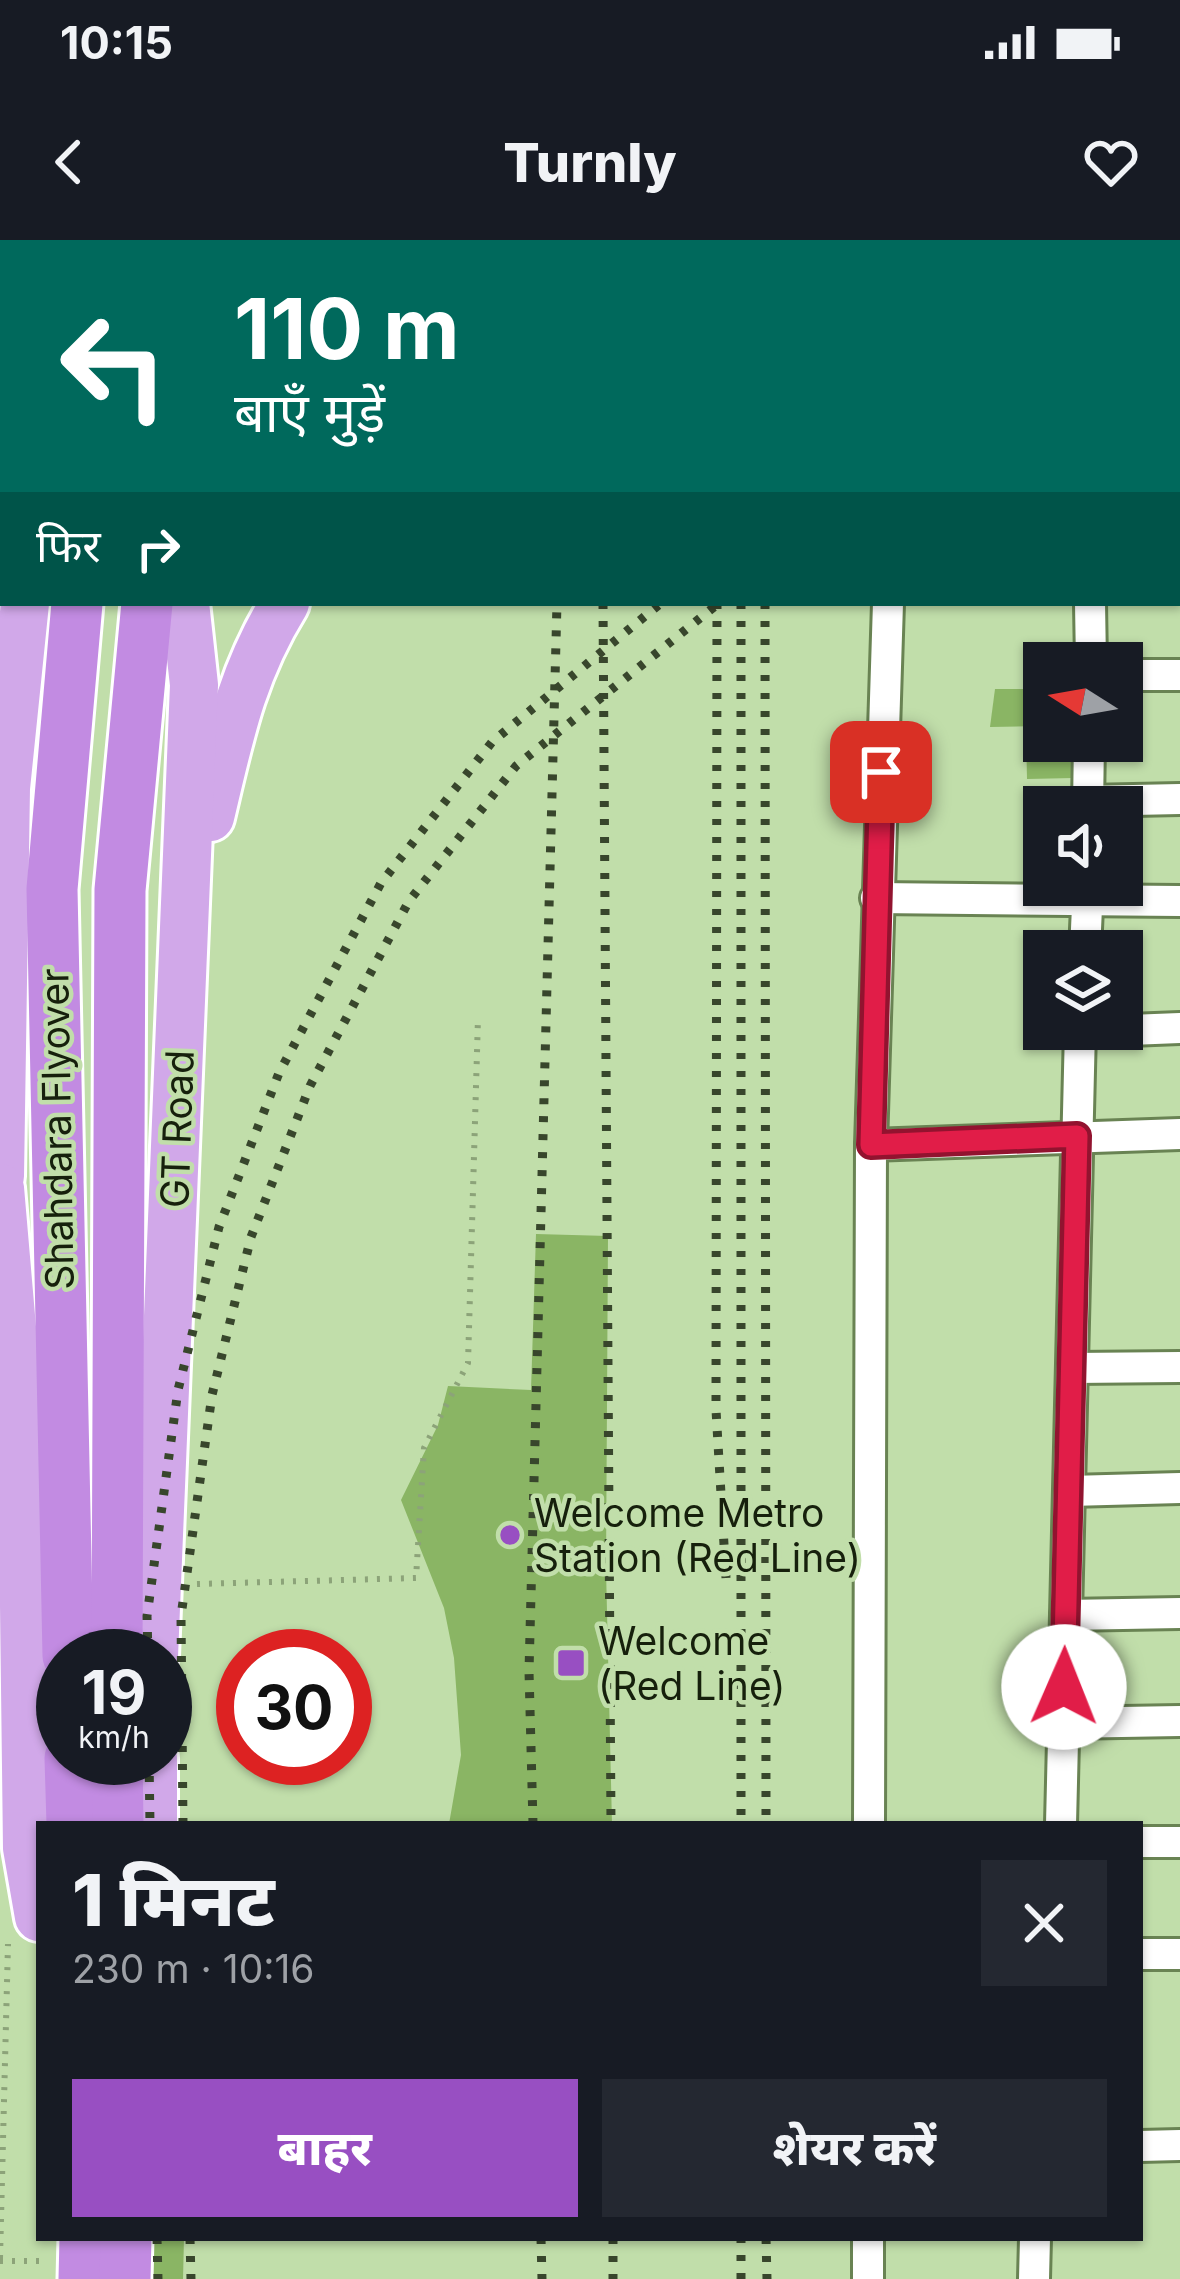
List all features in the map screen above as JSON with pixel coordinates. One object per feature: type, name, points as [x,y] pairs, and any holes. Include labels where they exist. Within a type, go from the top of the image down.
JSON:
[{"type":"highway","name":"Shahdara Flyover","points":[[67,1629],[52,889],[77,606]]},
{"type":"highway","name":"Shahdara Flyover","points":[[117,1629],[120,890],[147,606]]},
{"type":"highway","points":[[71,1785],[72,1821]]},
{"type":"highway","points":[[117,1785],[118,1821]]},
{"type":"highway","points":[[125,2279],[126,2241]]},
{"type":"main road","points":[[0,1176],[6,788],[25,606]]},
{"type":"main road","name":"GT Road","points":[[155,1629],[194,685],[185,606]]},
{"type":"main road","points":[[184,924],[238,701],[257,648],[283,606]]},
{"type":"main road","points":[[0,1188],[22,1444],[24,1920]]},
{"type":"main road","points":[[152,1821],[153,1785]]},
{"type":"street","points":[[869,1821],[871,1145],[888,606]]},
{"type":"street","points":[[1090,606],[1091,642]]},
{"type":"street","points":[[1143,676],[1180,675]]},
{"type":"street","points":[[1143,801],[1180,799]]},
{"type":"street","points":[[876,898],[1023,895]]},
{"type":"street","points":[[1143,898],[1180,902]]},
{"type":"street","points":[[1143,1029],[1180,1028]]},
{"type":"street","points":[[1061,1821],[1079,1050]]},
{"type":"street","points":[[871,1145],[1180,1134]]},
{"type":"street","points":[[1073,1368],[1180,1367]]},
{"type":"street","points":[[1070,1491],[1180,1488]]},
{"type":"street","points":[[1066,1615],[1180,1612]]},
{"type":"street","points":[[1063,1723],[1180,1721]]},
{"type":"street","points":[[1143,1842],[1180,1842]]},
{"type":"street","points":[[1143,1954],[1180,1954]]},
{"type":"street","points":[[1143,2146],[1180,2145]]},
{"type":"street","points":[[868,2241],[868,2279]]},
{"type":"street","points":[[1034,2279],[1036,2241]]},
{"type":"path","points":[[157,1585],[416,1578],[424,1448],[468,1363],[478,1018]]},
{"type":"path","points":[[24,1920],[0,2259],[76,2259]]},
{"type":"building","points":[[995,689],[1023,689],[1023,726],[990,727]]},
{"type":"building","points":[[1027,762],[1074,762],[1074,778],[1027,779]]},
{"type":"building","name":"Welcome Metro Station (Red Line)","points":[[536,1234],[608,1236],[606,1569],[612,1821],[450,1821],[461,1755],[454,1658],[444,1608],[401,1500],[438,1425],[448,1386],[531,1390]]},
{"type":"building","points":[[81,2241],[184,2241],[183,2279],[81,2279]]},
{"type":"railway","points":[[533,1821],[529,1671],[557,606]]},
{"type":"railway","points":[[603,606],[611,1821]]},
{"type":"railway","points":[[147,1629],[178,1390],[219,1227],[279,1073],[381,883],[492,742],[657,606]]},
{"type":"railway","points":[[183,1821],[181,1616],[212,1395],[251,1237],[310,1086],[409,901],[516,766],[715,606]]},
{"type":"railway","points":[[717,606],[716,1410],[726,1578]]},
{"type":"railway","points":[[741,606],[741,1821]]},
{"type":"railway","points":[[765,606],[766,1821]]},
{"type":"railway","points":[[149,1785],[150,1821]]},
{"type":"railway","points":[[157,2241],[158,2279]]},
{"type":"railway","points":[[190,2241],[191,2279]]},
{"type":"railway","points":[[541,2241],[542,2279]]},
{"type":"railway","points":[[613,2241],[613,2279]]},
{"type":"railway","points":[[741,2241],[741,2279]]},
{"type":"railway","points":[[766,2241],[767,2279]]},
{"type":"place","name":"Welcome Metro Station (Red Line)","points":[[510,1535]]},
{"type":"place","name":"Welcome (Red Line)","points":[[571,1663]]},
{"type":"route","points":[[881,772],[871,1145],[1077,1136],[1064,1687]]}]
